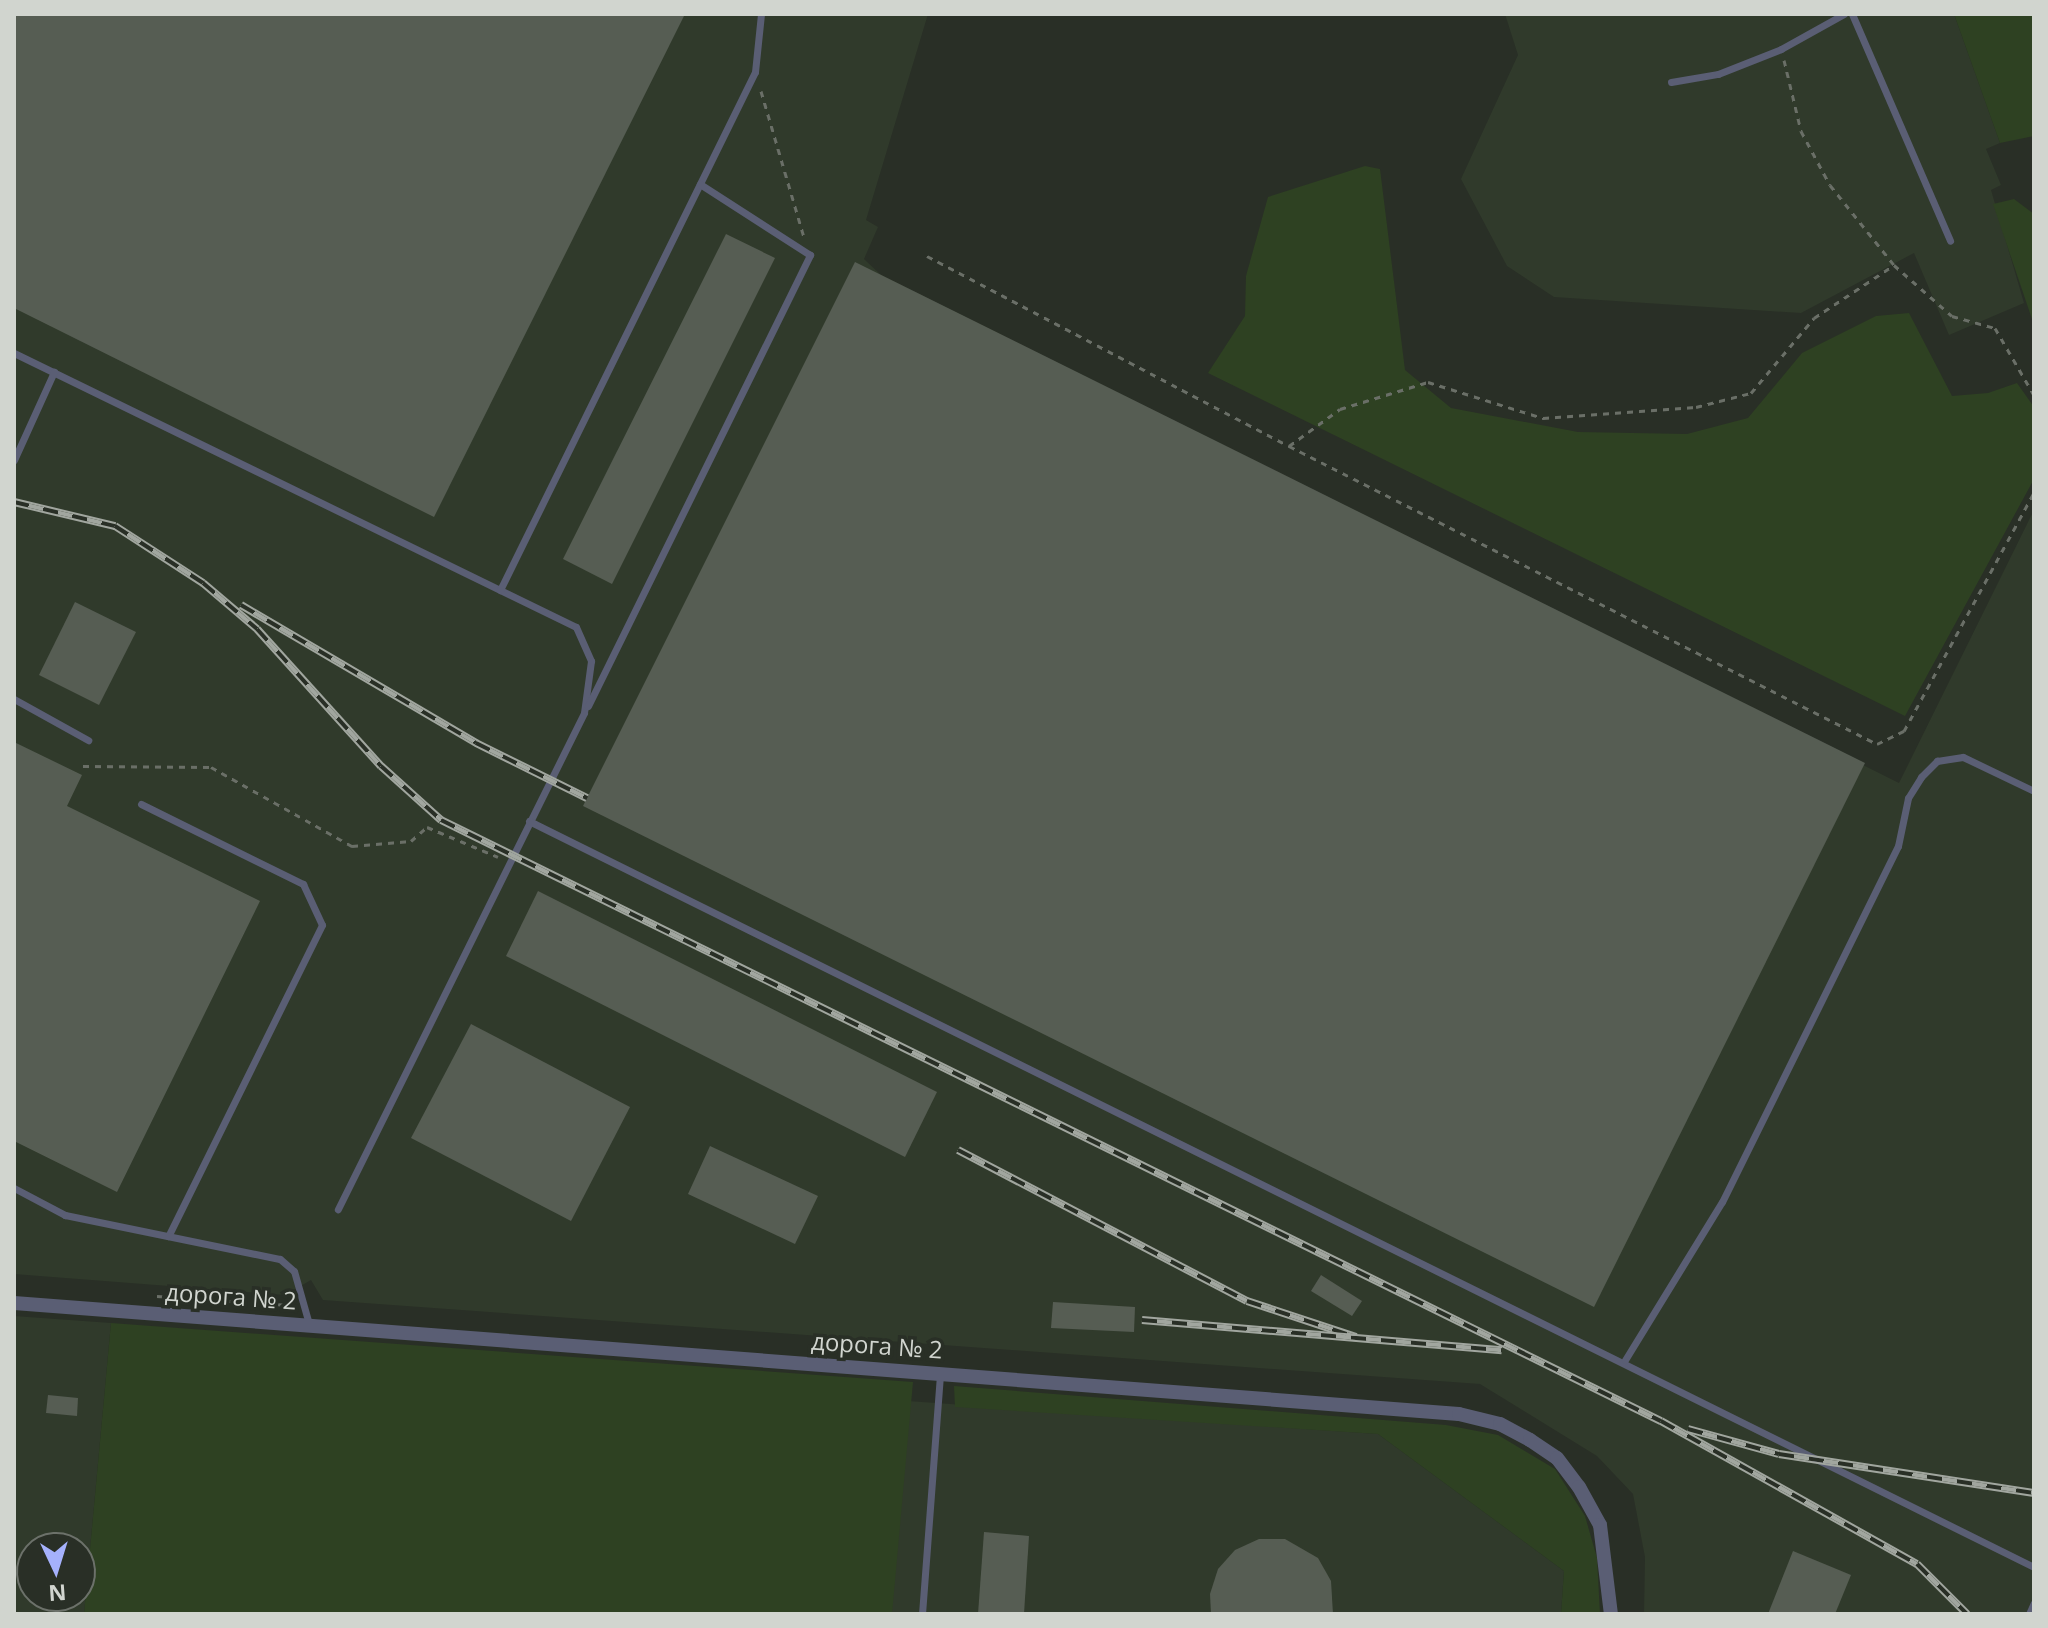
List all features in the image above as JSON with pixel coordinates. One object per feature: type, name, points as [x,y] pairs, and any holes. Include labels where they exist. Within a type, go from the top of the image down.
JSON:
[{"type":"street","name":"дорога № 2","points":[[14,1303],[1459,1414],[1500,1424],[1557,1458],[1579,1487],[1600,1525],[1611,1614]]},
{"type":"lane","points":[[500,590],[755,72],[761,14]]},
{"type":"lane","points":[[1671,82],[1718,74],[1781,49],[1844,14]]},
{"type":"lane","points":[[1852,14],[1950,241]]},
{"type":"lane","points":[[338,1209],[810,255],[700,184]]},
{"type":"lane","points":[[14,353],[576,627],[591,661],[584,713]]},
{"type":"lane","points":[[14,460],[54,372]]},
{"type":"lane","points":[[14,699],[88,740]]},
{"type":"lane","points":[[1625,1360],[1722,1202],[1898,846],[1908,798],[1921,777],[1937,761],[1963,757],[2034,791]]},
{"type":"lane","points":[[141,804],[303,884],[322,925],[168,1236]]},
{"type":"lane","points":[[529,821],[1625,1360],[1812,1460],[2034,1567]]},
{"type":"lane","points":[[14,1188],[65,1215],[280,1259],[294,1271],[309,1324]]},
{"type":"lane","points":[[922,1614],[940,1372]]},
{"type":"lane","points":[[2029,1614],[2034,1603]]},
{"type":"path","points":[[1781,49],[1801,131],[1830,185],[1894,265],[1952,316],[1995,328],[2034,395]]},
{"type":"path","points":[[755,72],[810,255]]},
{"type":"path","points":[[927,256],[1289,446],[1877,744],[1904,731],[2034,493]]},
{"type":"path","points":[[1289,446],[1340,409],[1428,382],[1543,418],[1696,407],[1751,393],[1814,318],[1894,265]]},
{"type":"path","points":[[83,766],[211,767],[352,846],[411,841],[427,827],[509,862]]},
{"type":"shaded area","points":[[14,14],[928,14],[866,220],[878,227],[864,259],[881,275],[1899,783],[2034,510],[2034,1614],[1644,1614],[1645,1557],[1633,1494],[1597,1456],[1480,1384],[323,1300],[311,1280],[285,1295],[14,1274]]},
{"type":"shaded area","points":[[1505,14],[1954,14],[2000,143],[1986,149],[2001,185],[1991,190],[2024,303],[1949,335],[1914,253],[1801,313],[1554,297],[1507,266],[1461,179],[1518,55]]},
{"type":"shaded area","points":[[14,1316],[111,1323],[92,1532],[16,1532],[16,1612],[84,1614],[14,1614]]},
{"type":"shaded area","points":[[724,1388],[1378,1434],[1564,1571],[1561,1614],[703,1614]]},
{"type":"green space","points":[[1954,14],[2034,14],[2034,136],[2000,143]]},
{"type":"green space","points":[[1365,166],[1380,169],[1405,370],[1451,408],[1578,432],[1687,434],[1748,418],[1802,353],[1876,316],[1909,313],[1952,396],[1988,393],[2017,383],[2034,407],[2034,479],[1905,716],[1208,373],[1245,316],[1246,276],[1268,197]]},
{"type":"green space","points":[[2014,199],[2034,214],[2034,325],[1993,204]]},
{"type":"green space","points":[[111,1323],[913,1382],[892,1614],[84,1614],[96,1612],[96,1532],[92,1532]]},
{"type":"green space","points":[[954,1386],[1446,1425],[1498,1435],[1555,1469],[1585,1516],[1597,1558],[1600,1614],[1561,1614],[1564,1571],[1378,1434],[955,1407]]},
{"type":"building","points":[[14,14],[685,14],[434,517],[14,308]]},
{"type":"building","points":[[726,234],[775,258],[612,584],[563,559]]},
{"type":"building","points":[[855,262],[1865,763],[1594,1307],[583,806]]},
{"type":"building","points":[[75,602],[136,632],[99,705],[39,675]]},
{"type":"building","points":[[14,742],[82,775],[67,806],[260,901],[117,1192],[14,1141]]},
{"type":"building","points":[[538,891],[937,1092],[905,1157],[506,956]]},
{"type":"building","points":[[471,1024],[630,1107],[571,1221],[411,1138]]},
{"type":"building","points":[[710,1146],[818,1196],[795,1244],[688,1194]]},
{"type":"building","points":[[1321,1275],[1362,1301],[1352,1316],[1311,1291]]},
{"type":"building","points":[[1053,1302],[1135,1307],[1134,1332],[1051,1328]]},
{"type":"building","points":[[48,1395],[78,1398],[77,1416],[46,1413]]},
{"type":"building","points":[[984,1532],[1029,1536],[1024,1614],[978,1614]]},
{"type":"building","points":[[1259,1539],[1285,1539],[1318,1558],[1331,1581],[1333,1614],[1211,1614],[1210,1594],[1218,1569],[1235,1550]]},
{"type":"building","points":[[1793,1551],[1851,1575],[1835,1614],[1768,1614]]},
{"type":"railway","points":[[14,502],[115,526],[203,583],[257,629],[381,766],[441,820],[1661,1421],[1917,1564],[1967,1614]]},
{"type":"railway","points":[[241,605],[476,743],[587,798]]},
{"type":"railway","points":[[958,1150],[1247,1301],[1356,1337]]},
{"type":"railway","points":[[1142,1320],[1502,1350]]},
{"type":"railway","points":[[1688,1429],[1779,1454],[2034,1493]]}]
